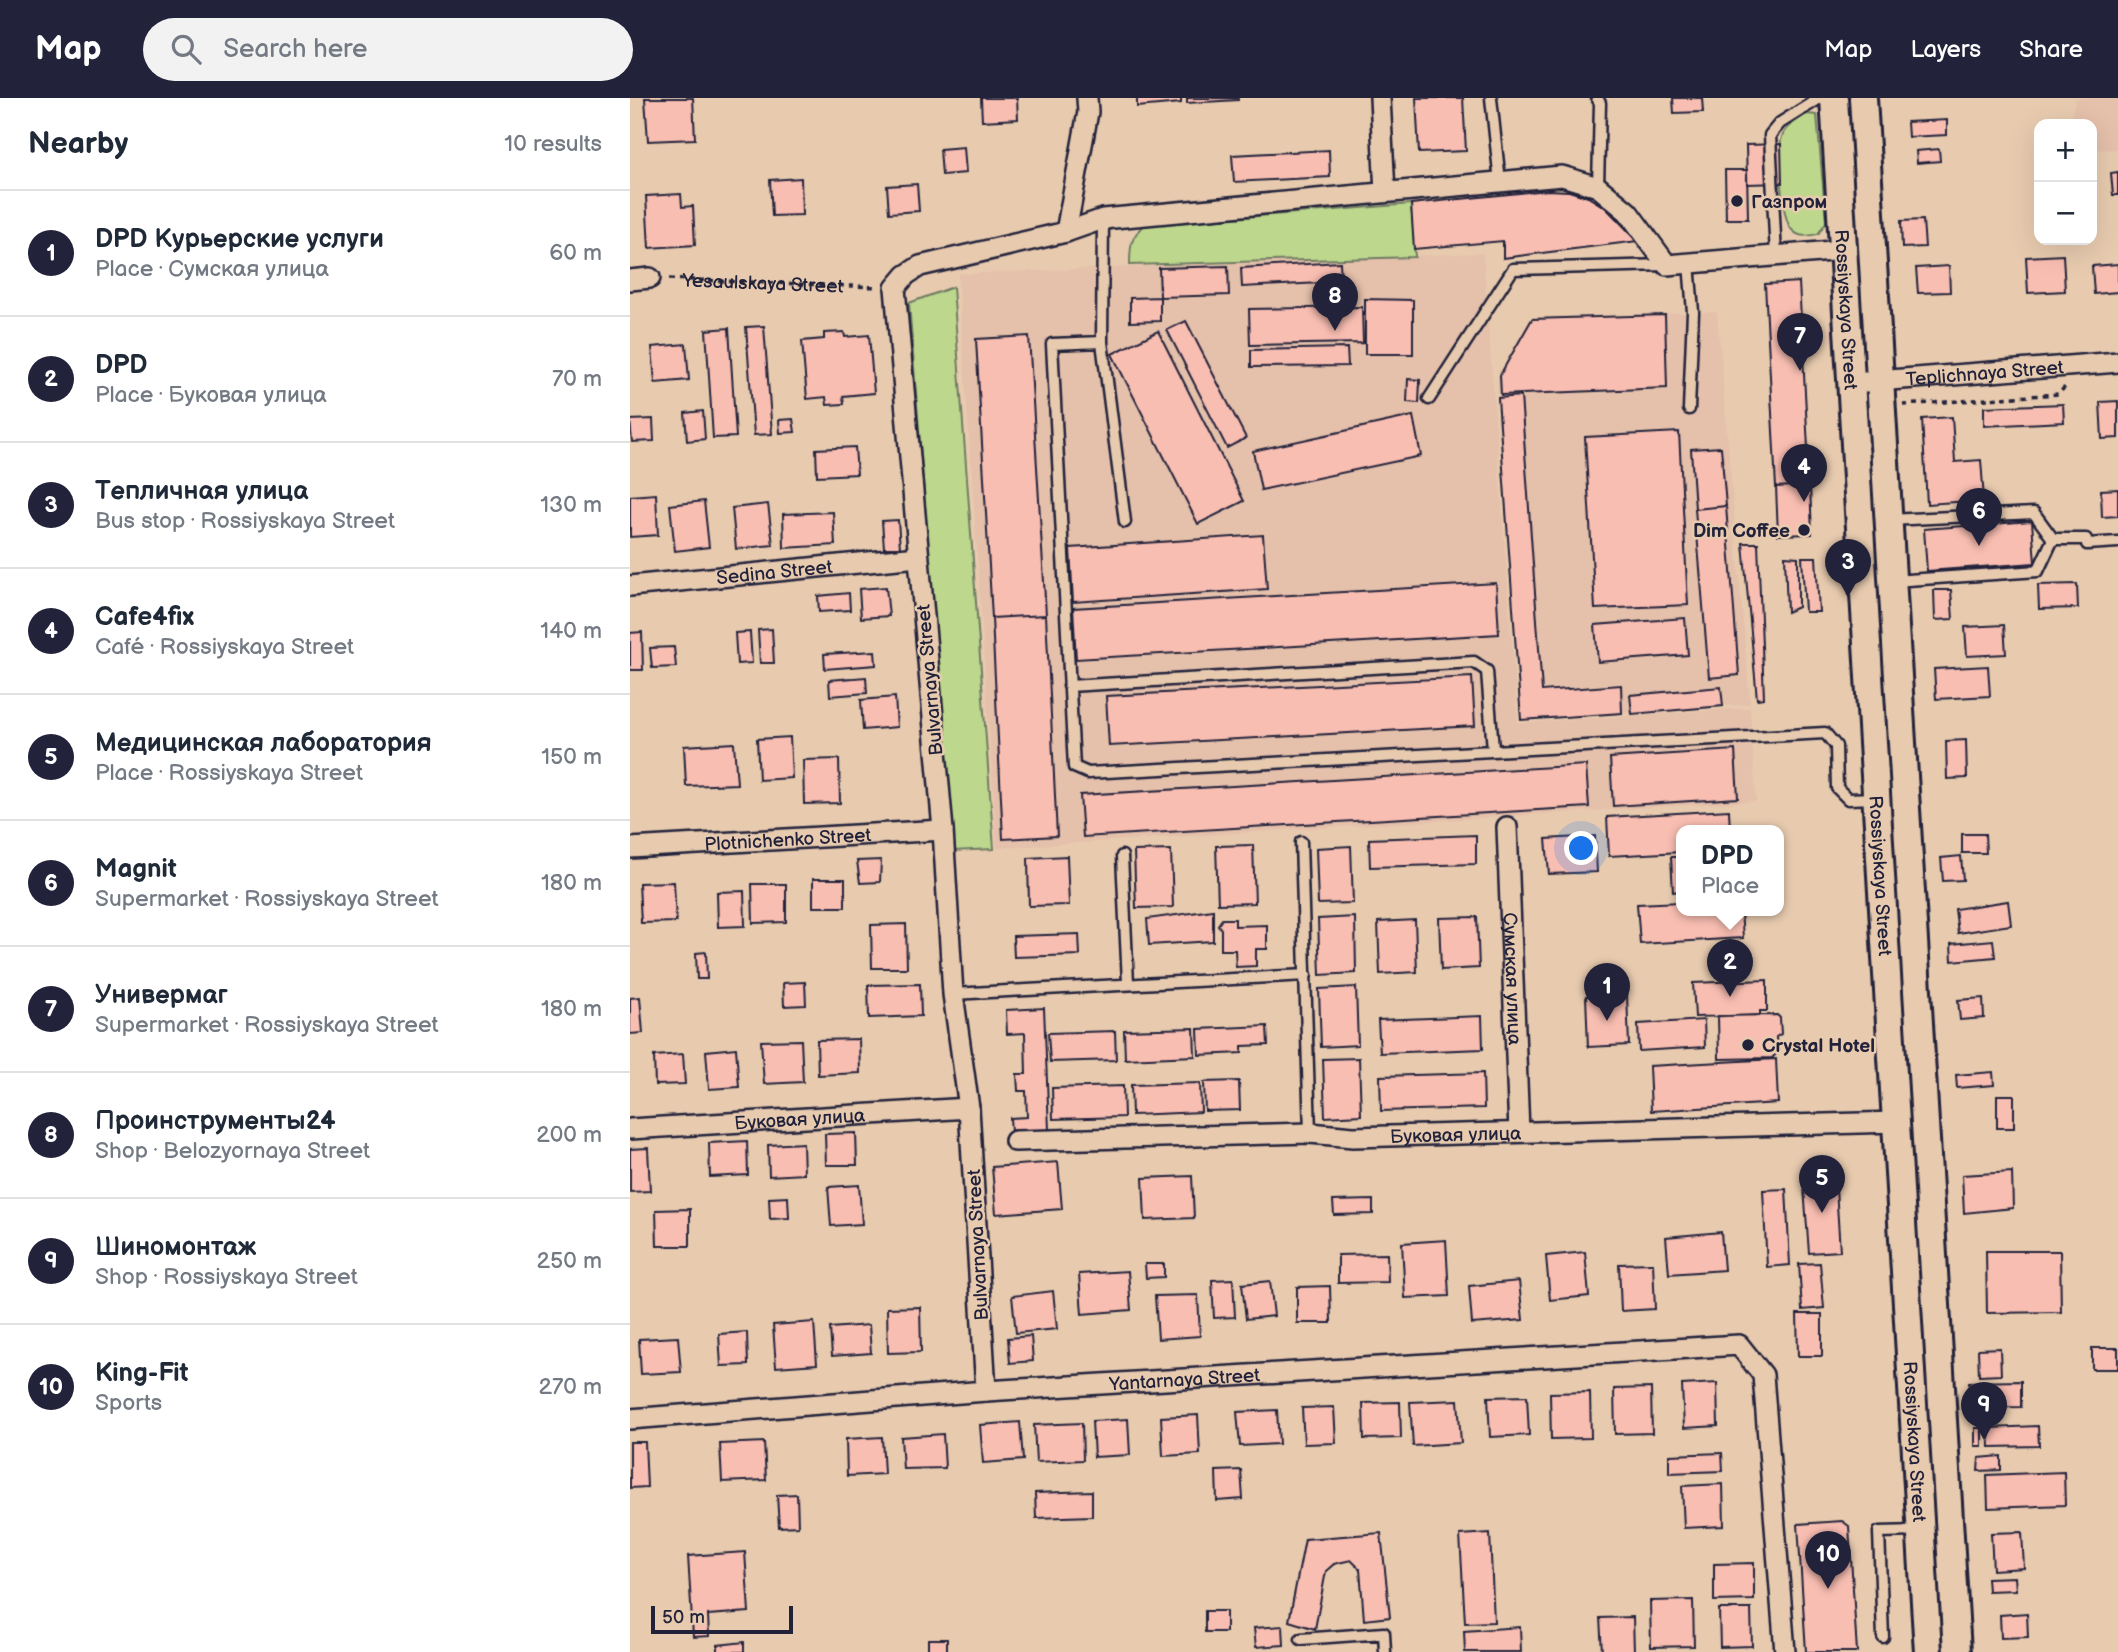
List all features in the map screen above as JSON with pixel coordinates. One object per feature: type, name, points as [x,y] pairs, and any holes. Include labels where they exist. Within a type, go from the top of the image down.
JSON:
[{"type":"main road","name":"Rossiyskaya Street","points":[[1835,98],[1928,1652]]},
{"type":"main road","name":"Rossiyskaya Street","points":[[1863,98],[1956,1652]]},
{"type":"street","points":[[1066,232],[1088,112],[1087,98]]},
{"type":"street","points":[[1380,98],[1385,192]]},
{"type":"street","points":[[895,288],[906,275],[920,265],[1066,232],[1103,219],[1562,176],[1598,187],[1628,212],[1667,265],[1844,250]]},
{"type":"street","name":"Bulvarnaya Street","points":[[895,288],[943,830],[953,994],[969,1108],[986,1391]]},
{"type":"street","name":"Teplichnaya Street","points":[[1852,383],[2118,362]]},
{"type":"street","name":"Sedina Street","points":[[630,586],[918,557]]},
{"type":"street","name":"Сумская улица","points":[[1507,827],[1519,1132]]},
{"type":"street","name":"Plotnichenko Street","points":[[630,848],[943,830]]},
{"type":"street","name":"Буковая улица","points":[[630,1129],[969,1108]]},
{"type":"street","name":"Буковая улица","points":[[1015,1141],[1310,1133],[1353,1137],[1897,1122]]},
{"type":"street","name":"Yantarnaya Street","points":[[630,1419],[986,1391],[1739,1345],[1763,1375],[1784,1652]]},
{"type":"lane","points":[[1491,98],[1500,182]]},
{"type":"lane","points":[[1597,98],[1600,103],[1598,187]]},
{"type":"lane","points":[[1776,257],[1770,135],[1780,123],[1820,98]]},
{"type":"lane","points":[[1103,219],[1102,342],[1125,522]]},
{"type":"lane","points":[[1689,263],[1693,312],[1689,409]]},
{"type":"lane","points":[[1429,399],[1513,269],[1667,265]]},
{"type":"lane","points":[[1102,342],[1052,344],[1074,767],[1088,773],[1825,733],[1836,746],[1837,788],[1848,799],[1877,798]]},
{"type":"lane","points":[[1888,520],[2034,513],[2053,539],[2118,542]]},
{"type":"lane","points":[[1892,581],[2038,571],[2053,539]]},
{"type":"lane","points":[[1069,686],[1474,662],[1487,671],[1493,750]]},
{"type":"lane","points":[[1301,842],[1310,1133]]},
{"type":"lane","points":[[1122,856],[1128,983]]},
{"type":"lane","points":[[953,994],[1306,975]]},
{"type":"lane","points":[[1884,1637],[1879,1532],[1922,1531]]},
{"type":"lane","points":[[1301,1639],[1384,1633],[1385,1652]]},
{"type":"path","name":"Yesaulskaya Street","points":[[640,279],[895,288]]},
{"type":"path","points":[[1895,405],[2058,394],[2071,382]]},
{"type":"shaded area","points":[[2076,98],[2118,98],[2118,149],[2097,150],[2097,119],[2070,119]]},
{"type":"shaded area","points":[[1483,253],[1518,723],[1750,708],[1756,801],[997,848],[958,274]]},
{"type":"shaded area","points":[[1717,312],[1750,704],[1521,720],[1498,375],[1531,317]]},
{"type":"green space","points":[[1806,114],[1817,115],[1826,222],[1818,234],[1804,236],[1792,230],[1785,213],[1780,156],[1784,133]]},
{"type":"green space","points":[[1411,204],[1415,257],[1130,265],[1132,243],[1145,225]]},
{"type":"green space","points":[[953,287],[994,849],[952,851],[909,303]]},
{"type":"building","points":[[645,98],[693,98],[695,139],[648,141]]},
{"type":"building","points":[[981,98],[1017,98],[1018,119],[982,121]]},
{"type":"building","points":[[1137,98],[1181,98],[1181,103],[1137,107]]},
{"type":"building","points":[[1187,98],[1238,98],[1238,100],[1187,103]]},
{"type":"building","points":[[1416,98],[1463,98],[1466,151],[1419,153]]},
{"type":"building","points":[[1673,98],[1702,98],[1703,112],[1674,113]]},
{"type":"building","points":[[1947,120],[1947,135],[1908,137],[1907,122]]},
{"type":"building","points":[[1781,144],[1782,183],[1747,184],[1746,145]]},
{"type":"building","points":[[964,147],[966,173],[942,175],[940,149]]},
{"type":"building","points":[[1939,149],[1940,161],[1917,163],[1916,151]]},
{"type":"building","points":[[1329,150],[1330,177],[1234,182],[1232,155]]},
{"type":"building","name":"Газпром","points":[[1725,170],[1747,170],[1748,219],[1726,219]]},
{"type":"building","points":[[2118,172],[2118,195],[2113,195],[2111,173]]},
{"type":"building","points":[[801,178],[802,215],[772,216],[770,180]]},
{"type":"building","points":[[917,184],[919,211],[889,213],[887,186]]},
{"type":"building","points":[[1548,190],[1569,191],[1588,197],[1606,208],[1638,241],[1503,258],[1503,241],[1414,249],[1411,204]]},
{"type":"building","points":[[681,194],[682,207],[693,206],[695,245],[649,248],[646,196]]},
{"type":"building","points":[[1923,220],[1925,247],[1902,248],[1901,221]]},
{"type":"building","points":[[2063,255],[2065,291],[2028,293],[2026,257]]},
{"type":"building","points":[[1340,262],[1341,282],[1242,287],[1241,268]]},
{"type":"building","points":[[2118,264],[2118,292],[2094,294],[2092,266]]},
{"type":"building","points":[[1228,266],[1229,295],[1160,297],[1159,268]]},
{"type":"building","points":[[1949,266],[1950,292],[1918,293],[1916,268]]},
{"type":"building","points":[[1799,282],[1810,485],[1776,487],[1765,284]]},
{"type":"building","points":[[1160,297],[1160,321],[1130,322],[1130,298]]},
{"type":"building","points":[[1365,299],[1413,300],[1413,354],[1365,354]]},
{"type":"building","points":[[1362,307],[1363,343],[1250,345],[1249,309]]},
{"type":"building","points":[[1665,315],[1667,388],[1501,395],[1500,375],[1532,319]]},
{"type":"building","points":[[1186,321],[1246,438],[1227,448],[1167,330]]},
{"type":"building","points":[[764,326],[772,434],[754,435],[746,327]]},
{"type":"building","points":[[729,328],[736,437],[713,438],[706,330]]},
{"type":"building","points":[[1158,331],[1244,501],[1198,524],[1112,354]]},
{"type":"building","points":[[844,332],[845,337],[869,335],[874,393],[843,396],[844,404],[827,405],[826,397],[807,399],[802,341],[824,339],[824,333]]},
{"type":"building","points":[[1029,336],[1046,615],[992,618],[976,339]]},
{"type":"building","points":[[686,344],[689,380],[655,383],[652,347]]},
{"type":"building","points":[[1347,348],[1348,366],[1251,367],[1251,350]]},
{"type":"building","points":[[1408,379],[1420,380],[1419,403],[1407,402]]},
{"type":"building","points":[[1521,396],[1542,691],[1621,685],[1622,713],[1521,720],[1498,398]]},
{"type":"building","points":[[2118,401],[2118,438],[2102,439],[2100,402]]},
{"type":"building","points":[[2063,404],[2064,422],[1984,426],[1984,407]]},
{"type":"building","points":[[703,411],[705,439],[687,441],[685,413]]},
{"type":"building","points":[[1413,416],[1421,456],[1261,490],[1253,451]]},
{"type":"building","points":[[1952,417],[1955,462],[1981,460],[1984,500],[1927,504],[1922,419]]},
{"type":"building","points":[[653,419],[654,441],[632,442],[630,420]]},
{"type":"building","points":[[793,419],[795,432],[780,433],[779,420]]},
{"type":"building","points":[[1679,432],[1688,605],[1595,609],[1585,437]]},
{"type":"building","points":[[855,447],[857,474],[817,476],[816,449]]},
{"type":"building","points":[[1721,447],[1726,506],[1695,509],[1691,449]]},
{"type":"building","points":[[1810,485],[1812,534],[1778,535],[1776,487]]},
{"type":"building","points":[[2118,489],[2118,516],[2102,517],[2101,490]]},
{"type":"building","points":[[656,494],[658,535],[630,537],[630,496]]},
{"type":"building","points":[[704,501],[709,547],[675,551],[670,505]]},
{"type":"building","points":[[768,504],[773,545],[736,549],[732,508]]},
{"type":"building","points":[[1726,506],[1739,675],[1709,678],[1695,509]]},
{"type":"building","points":[[833,512],[835,545],[784,548],[783,514]]},
{"type":"building","points":[[898,520],[900,548],[884,548],[882,521]]},
{"type":"building","points":[[2032,521],[2035,563],[1927,571],[1924,529]]},
{"type":"building","points":[[1263,535],[1267,589],[1073,602],[1070,548]]},
{"type":"building","points":[[1743,543],[1758,543],[1764,698],[1757,699]]},
{"type":"building","points":[[1785,556],[1798,557],[1798,607],[1787,612]]},
{"type":"building","points":[[1802,557],[1816,557],[1819,612],[1805,612]]},
{"type":"building","points":[[1496,583],[1499,634],[1076,659],[1073,608]]},
{"type":"building","points":[[2077,584],[2078,608],[2039,609],[2038,585]]},
{"type":"building","points":[[886,587],[889,616],[861,618],[859,589]]},
{"type":"building","points":[[1934,590],[1951,590],[1953,619],[1935,620]]},
{"type":"building","points":[[849,593],[850,610],[819,612],[818,596]]},
{"type":"building","points":[[1046,615],[1057,836],[1003,839],[992,618]]},
{"type":"building","points":[[1685,618],[1688,655],[1598,662],[1595,625]]},
{"type":"building","points":[[2004,625],[2006,654],[1967,656],[1965,627]]},
{"type":"building","points":[[772,629],[774,663],[760,663],[758,630]]},
{"type":"building","points":[[642,632],[643,670],[630,670],[630,633]]},
{"type":"building","points":[[750,632],[752,663],[737,664],[735,633]]},
{"type":"building","points":[[674,647],[676,667],[652,668],[650,648]]},
{"type":"building","points":[[875,651],[876,665],[825,669],[824,654]]},
{"type":"building","points":[[1988,666],[1990,696],[1936,699],[1934,669]]},
{"type":"building","points":[[866,677],[867,693],[830,696],[829,680]]},
{"type":"building","points":[[1472,677],[1475,726],[1109,746],[1106,696]]},
{"type":"building","points":[[1721,687],[1723,706],[1632,714],[1630,695]]},
{"type":"building","points":[[895,697],[897,727],[863,730],[861,700]]},
{"type":"building","points":[[790,737],[792,778],[759,780],[757,739]]},
{"type":"building","points":[[1966,740],[1967,778],[1947,779],[1946,741]]},
{"type":"building","points":[[734,743],[737,784],[686,786],[684,746]]},
{"type":"building","points":[[1735,750],[1738,798],[1613,806],[1610,758]]},
{"type":"building","points":[[839,759],[840,803],[804,804],[803,760]]},
{"type":"building","points":[[1586,765],[1589,807],[1083,837],[1080,795]]},
{"type":"building","points":[[1729,810],[1730,825],[1676,825],[1676,852],[1609,856],[1607,817]]},
{"type":"building","points":[[1962,834],[1985,834],[1986,853],[1962,853]]},
{"type":"building","points":[[1476,835],[1476,864],[1370,867],[1369,839]]},
{"type":"building","points":[[1595,836],[1597,872],[1549,874],[1546,839]]},
{"type":"building","points":[[1253,845],[1255,903],[1218,904],[1216,846]]},
{"type":"building","points":[[1351,846],[1353,903],[1318,904],[1316,848]]},
{"type":"building","points":[[1171,850],[1173,907],[1136,908],[1134,851]]},
{"type":"building","points":[[1067,856],[1069,905],[1029,906],[1028,858]]},
{"type":"building","points":[[1961,856],[1963,880],[1943,881],[1941,858]]},
{"type":"building","points":[[1671,857],[1676,857],[1676,892],[1673,892]]},
{"type":"building","points":[[881,860],[880,882],[860,883],[857,861]]},
{"type":"building","points":[[813,879],[845,879],[845,907],[813,907]]},
{"type":"building","points":[[674,882],[676,922],[641,923],[639,883]]},
{"type":"building","points":[[752,884],[786,884],[786,922],[753,923]]},
{"type":"building","points":[[744,891],[745,926],[718,927],[717,892]]},
{"type":"building","points":[[2008,901],[2011,925],[1958,933],[1955,909]]},
{"type":"building","points":[[1676,902],[1676,916],[1741,916],[1743,938],[1640,944],[1637,904]]},
{"type":"building","points":[[1213,910],[1213,941],[1149,945],[1147,919]]},
{"type":"building","points":[[1355,917],[1356,973],[1320,975],[1318,919]]},
{"type":"building","points":[[1477,917],[1479,968],[1441,970],[1439,918]]},
{"type":"building","points":[[1222,919],[1235,919],[1235,926],[1267,925],[1267,949],[1256,949],[1256,966],[1236,967],[1235,950],[1221,950],[1221,929],[1218,925]]},
{"type":"building","points":[[1415,920],[1417,972],[1380,974],[1378,922]]},
{"type":"building","points":[[906,924],[907,968],[872,968],[871,925]]},
{"type":"building","points":[[1079,934],[1080,955],[1014,957],[1013,936]]},
{"type":"building","points":[[1993,940],[1995,957],[1952,961],[1951,944]]},
{"type":"building","points":[[706,952],[707,979],[697,979],[696,953]]},
{"type":"building","points":[[1767,980],[1767,1011],[1760,1011],[1760,1015],[1695,1017],[1693,983]]},
{"type":"building","points":[[805,982],[806,1005],[784,1006],[783,983]]},
{"type":"building","points":[[920,984],[921,1016],[869,1018],[868,985]]},
{"type":"building","points":[[1356,987],[1358,1045],[1321,1047],[1319,989]]},
{"type":"building","points":[[1627,995],[1629,1045],[1588,1047],[1586,996]]},
{"type":"building","points":[[640,997],[643,1033],[630,1034],[630,998]]},
{"type":"building","points":[[1983,998],[1984,1018],[1960,1020],[1958,1000]]},
{"type":"building","points":[[1044,1008],[1049,1130],[1011,1132],[1010,1118],[1027,1117],[1026,1091],[1018,1091],[1017,1074],[1026,1074],[1025,1033],[1007,1034],[1006,1010]]},
{"type":"building","name":"Crystal Hotel","points":[[1777,1015],[1780,1018],[1781,1034],[1776,1037],[1777,1053],[1772,1058],[1719,1059],[1718,1016]]},
{"type":"building","points":[[1482,1016],[1483,1049],[1380,1053],[1378,1020]]},
{"type":"building","points":[[1704,1020],[1705,1047],[1639,1051],[1638,1024]]},
{"type":"building","points":[[1267,1026],[1268,1045],[1242,1046],[1242,1053],[1199,1055],[1198,1029]]},
{"type":"building","points":[[1194,1028],[1195,1056],[1125,1059],[1124,1030]]},
{"type":"building","points":[[1115,1031],[1116,1060],[1050,1062],[1048,1033]]},
{"type":"building","points":[[859,1039],[860,1073],[818,1075],[817,1040]]},
{"type":"building","points":[[801,1040],[803,1082],[764,1084],[761,1041]]},
{"type":"building","points":[[736,1048],[739,1087],[709,1089],[706,1051]]},
{"type":"building","points":[[683,1054],[685,1084],[655,1085],[654,1056]]},
{"type":"building","points":[[1359,1058],[1361,1115],[1325,1117],[1323,1059]]},
{"type":"building","points":[[1776,1059],[1778,1103],[1651,1111],[1649,1066]]},
{"type":"building","points":[[1993,1072],[1994,1085],[1957,1088],[1956,1075]]},
{"type":"building","points":[[1483,1073],[1484,1108],[1381,1111],[1380,1076]]},
{"type":"building","points":[[1239,1081],[1240,1110],[1205,1111],[1204,1082]]},
{"type":"building","points":[[1200,1083],[1201,1112],[1132,1115],[1131,1085]]},
{"type":"building","points":[[1123,1086],[1124,1117],[1053,1119],[1052,1088]]},
{"type":"building","points":[[1997,1095],[2014,1095],[2014,1128],[1997,1128]]},
{"type":"building","points":[[856,1133],[857,1165],[826,1165],[825,1134]]},
{"type":"building","points":[[747,1141],[748,1175],[710,1177],[709,1143]]},
{"type":"building","points":[[803,1143],[804,1174],[769,1176],[768,1145]]},
{"type":"building","points":[[648,1148],[650,1191],[630,1192],[630,1149]]},
{"type":"building","points":[[1058,1162],[1062,1209],[996,1214],[992,1167]]},
{"type":"building","points":[[2012,1172],[2013,1208],[1964,1213],[1962,1175]]},
{"type":"building","points":[[1835,1173],[1840,1251],[1809,1253],[1803,1175]]},
{"type":"building","points":[[1192,1176],[1194,1218],[1145,1220],[1143,1178]]},
{"type":"building","points":[[859,1185],[862,1224],[831,1226],[828,1187]]},
{"type":"building","points":[[1786,1189],[1790,1265],[1767,1267],[1763,1190]]},
{"type":"building","points":[[788,1197],[789,1218],[770,1219],[769,1198]]},
{"type":"building","points":[[1373,1200],[1373,1214],[1334,1215],[1333,1201]]},
{"type":"building","points":[[690,1209],[690,1246],[657,1246],[656,1210]]},
{"type":"building","points":[[1721,1232],[1724,1270],[1669,1274],[1666,1237]]},
{"type":"building","points":[[1446,1240],[1449,1296],[1405,1298],[1402,1243]]},
{"type":"building","points":[[1986,1251],[2060,1251],[2061,1312],[1987,1313]]},
{"type":"building","points":[[1585,1252],[1589,1296],[1550,1300],[1546,1256]]},
{"type":"building","points":[[1387,1254],[1388,1282],[1338,1283],[1338,1255]]},
{"type":"building","points":[[1653,1263],[1655,1309],[1621,1311],[1619,1264]]},
{"type":"building","points":[[1820,1263],[1824,1308],[1802,1310],[1799,1264]]},
{"type":"building","points":[[1145,1264],[1164,1264],[1164,1277],[1146,1278]]},
{"type":"building","points":[[1128,1271],[1131,1310],[1082,1314],[1079,1274]]},
{"type":"building","points":[[1233,1279],[1235,1317],[1214,1318],[1212,1280]]},
{"type":"building","points":[[1270,1281],[1274,1316],[1246,1319],[1242,1284]]},
{"type":"building","points":[[1519,1281],[1523,1320],[1472,1324],[1469,1286]]},
{"type":"building","points":[[1330,1286],[1331,1323],[1297,1323],[1297,1287]]},
{"type":"building","points":[[1053,1291],[1057,1329],[1016,1333],[1012,1296]]},
{"type":"building","points":[[1198,1295],[1200,1336],[1158,1339],[1155,1296]]},
{"type":"building","points":[[920,1307],[921,1352],[888,1353],[887,1308]]},
{"type":"building","points":[[1797,1314],[1822,1314],[1822,1356],[1798,1356]]},
{"type":"building","points":[[814,1322],[817,1364],[776,1367],[773,1325]]},
{"type":"building","points":[[869,1325],[871,1353],[832,1356],[830,1328]]},
{"type":"building","points":[[747,1332],[748,1365],[721,1366],[719,1334]]},
{"type":"building","points":[[1031,1336],[1033,1361],[1010,1363],[1008,1338]]},
{"type":"building","points":[[678,1337],[681,1372],[641,1374],[639,1339]]},
{"type":"building","points":[[2000,1348],[2001,1375],[1979,1376],[1978,1349]]},
{"type":"building","points":[[2092,1348],[2118,1348],[2118,1369],[2092,1369]]},
{"type":"building","points":[[2021,1381],[2021,1407],[1970,1408],[1969,1382]]},
{"type":"building","points":[[1717,1383],[1718,1426],[1684,1428],[1682,1385]]},
{"type":"building","points":[[1651,1388],[1652,1433],[1615,1434],[1614,1389]]},
{"type":"building","points":[[1590,1392],[1591,1438],[1551,1439],[1550,1393]]},
{"type":"building","points":[[1527,1396],[1529,1435],[1490,1437],[1488,1397]]},
{"type":"building","points":[[1458,1400],[1461,1443],[1413,1446],[1410,1402]]},
{"type":"building","points":[[1400,1402],[1401,1438],[1364,1439],[1363,1403]]},
{"type":"building","points":[[1334,1407],[1336,1443],[1304,1444],[1302,1408]]},
{"type":"building","points":[[1277,1410],[1279,1444],[1240,1446],[1237,1412]]},
{"type":"building","points":[[1198,1415],[1200,1454],[1163,1456],[1161,1417]]},
{"type":"building","points":[[1128,1419],[1130,1455],[1094,1457],[1092,1421]]},
{"type":"building","points":[[1020,1422],[1023,1460],[983,1463],[980,1425]]},
{"type":"building","points":[[1082,1423],[1083,1460],[1036,1462],[1034,1425]]},
{"type":"building","points":[[2038,1426],[2039,1446],[1990,1447],[1989,1428]]},
{"type":"building","points":[[1975,1428],[1982,1428],[1982,1446],[1975,1446]]},
{"type":"building","points":[[943,1434],[945,1468],[903,1469],[901,1437]]},
{"type":"building","points":[[882,1437],[884,1474],[847,1476],[846,1439]]},
{"type":"building","points":[[630,1442],[645,1442],[647,1487],[630,1488]]},
{"type":"building","points":[[764,1442],[766,1480],[722,1482],[720,1444]]},
{"type":"building","points":[[1722,1453],[1723,1471],[1669,1473],[1669,1455]]},
{"type":"building","points":[[2001,1456],[2001,1470],[1978,1471],[1979,1458]]},
{"type":"building","points":[[1241,1470],[1243,1499],[1217,1501],[1216,1471]]},
{"type":"building","points":[[2064,1472],[2065,1505],[1988,1508],[1987,1475]]},
{"type":"building","points":[[1723,1484],[1724,1526],[1684,1528],[1682,1486]]},
{"type":"building","points":[[1092,1491],[1092,1516],[1036,1518],[1035,1493]]},
{"type":"building","points":[[797,1494],[798,1526],[779,1527],[777,1495]]},
{"type":"building","points":[[1842,1521],[1849,1526],[1857,1652],[1806,1652],[1798,1524]]},
{"type":"building","points":[[2022,1532],[2024,1568],[1993,1570],[1991,1533]]},
{"type":"building","points":[[1381,1533],[1390,1617],[1364,1620],[1360,1569],[1351,1560],[1334,1564],[1326,1571],[1315,1629],[1289,1621],[1305,1539]]},
{"type":"building","points":[[1490,1533],[1494,1622],[1465,1623],[1460,1535]]},
{"type":"building","points":[[745,1552],[749,1612],[708,1615],[709,1636],[693,1637],[688,1556]]},
{"type":"building","points":[[1754,1563],[1754,1600],[1714,1601],[1714,1564]]},
{"type":"building","points":[[2015,1577],[2016,1590],[1988,1591],[1987,1578]]},
{"type":"building","points":[[1693,1600],[1694,1646],[1651,1647],[1650,1601]]},
{"type":"building","points":[[1719,1609],[1751,1609],[1752,1646],[1720,1647]]},
{"type":"building","points":[[1205,1611],[1226,1611],[1226,1632],[1205,1632]]},
{"type":"building","points":[[2027,1613],[2028,1637],[2001,1638],[2000,1615]]},
{"type":"building","points":[[1633,1617],[1634,1652],[1602,1652],[1600,1618]]},
{"type":"building","points":[[1283,1626],[1284,1645],[1256,1647],[1254,1628]]},
{"type":"building","points":[[1520,1627],[1521,1652],[1465,1652],[1464,1631]]},
{"type":"building","points":[[928,1639],[947,1639],[947,1652],[928,1652]]},
{"type":"building","points":[[744,1642],[744,1652],[718,1652],[718,1645]]},
{"type":"place","name":"Газпром","points":[[1737,201]]},
{"type":"place","name":"Проинструменты24","points":[[1335,331]]},
{"type":"place","name":"Универмаг","points":[[1800,371]]},
{"type":"place","name":"Cafe4fix","points":[[1804,502]]},
{"type":"place","name":"Dim Coffee","points":[[1804,530]]},
{"type":"place","name":"Magnit","points":[[1979,546]]},
{"type":"place","name":"Тепличная улица","points":[[1848,597]]},
{"type":"place","name":"DPD","points":[[1730,997]]},
{"type":"place","name":"DPD Курьерские услуги","points":[[1607,1021]]},
{"type":"place","name":"Crystal Hotel","points":[[1748,1045]]},
{"type":"place","name":"Медицинская лаборатория","points":[[1822,1213]]},
{"type":"place","name":"Шиномонтаж","points":[[1984,1440]]},
{"type":"place","name":"King-Fit","points":[[1828,1589]]}]
